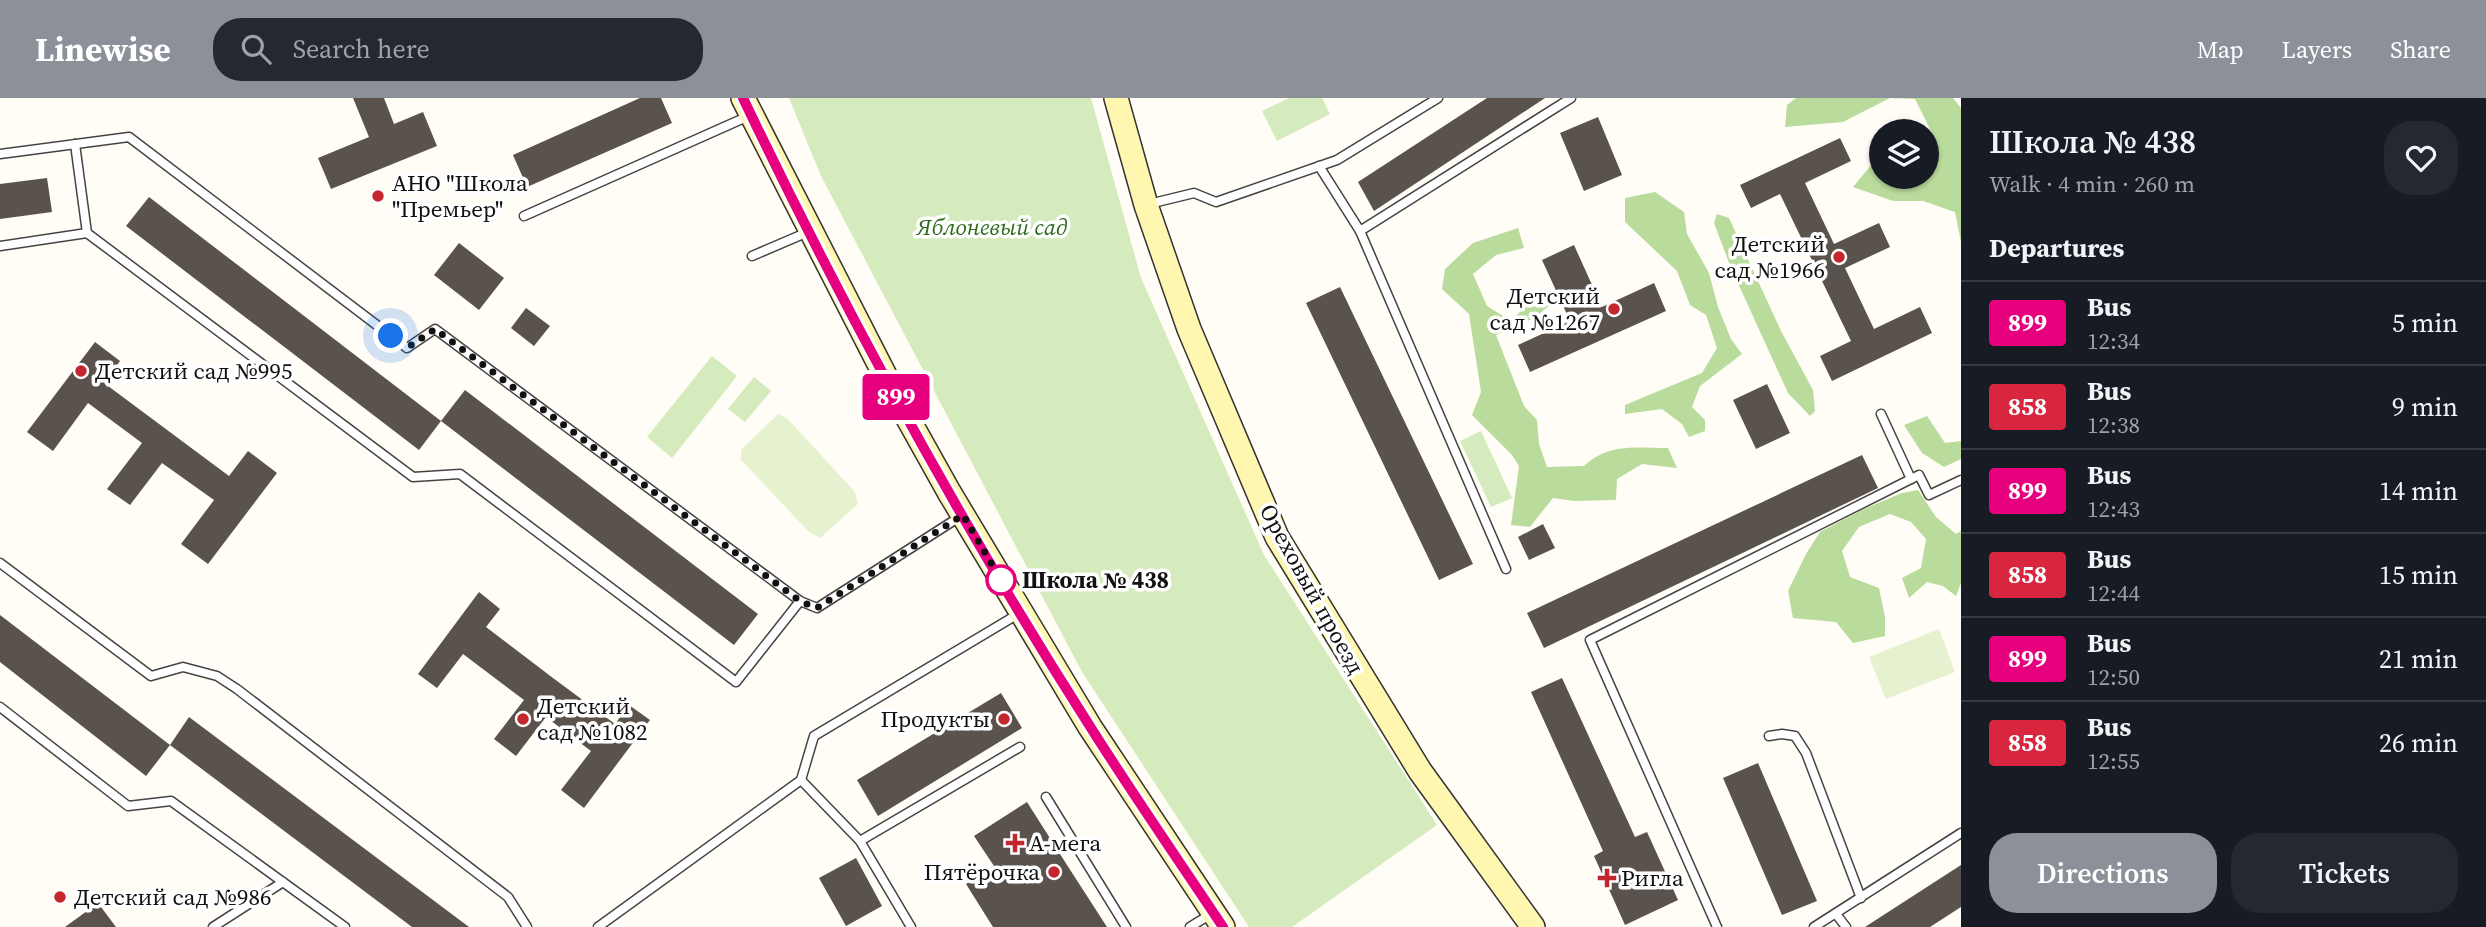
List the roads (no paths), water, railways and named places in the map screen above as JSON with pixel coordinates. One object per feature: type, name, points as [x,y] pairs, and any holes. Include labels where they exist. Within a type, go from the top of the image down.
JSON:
[{"type":"street","name":"Ореховый проезд","points":[[1116,98],[1146,205],[1189,329],[1277,537],[1420,771],[1534,927]]},
{"type":"street","points":[[748,107],[896,397],[963,515],[1090,727],[1218,920]]},
{"type":"lane","points":[[1146,205],[1194,193],[1216,202],[1337,160],[1438,98]]},
{"type":"lane","points":[[1360,231],[1571,98]]},
{"type":"lane","points":[[524,216],[748,107]]},
{"type":"lane","points":[[0,154],[130,137],[407,348],[435,329],[800,601],[817,608],[963,515]]},
{"type":"lane","points":[[75,144],[87,233]]},
{"type":"lane","points":[[1319,166],[1360,231],[1506,569]]},
{"type":"lane","points":[[752,256],[810,231]]},
{"type":"lane","points":[[0,246],[87,233],[413,477],[460,474],[736,682],[800,601]]},
{"type":"lane","points":[[1881,414],[1911,480]]},
{"type":"lane","points":[[1717,927],[1590,640],[1919,475],[1929,495],[1961,480]]},
{"type":"lane","points":[[0,563],[151,676],[183,667],[216,676],[237,689],[508,897],[527,927]]},
{"type":"lane","points":[[598,927],[801,780],[814,736],[1021,612]]},
{"type":"lane","points":[[0,707],[128,806],[171,801],[345,927]]},
{"type":"lane","points":[[1769,736],[1794,736],[1806,753],[1861,898]]},
{"type":"lane","points":[[860,841],[1020,747]]},
{"type":"lane","points":[[801,780],[860,841],[911,927]]},
{"type":"lane","points":[[1046,797],[1126,927]]},
{"type":"lane","points":[[1814,927],[1961,833]]},
{"type":"lane","points":[[213,927],[283,882]]},
{"type":"lane","points":[[1836,914],[1846,927]]},
{"type":"lane","points":[[1190,927],[1218,920]]},
{"type":"place","name":"АНО \"Школа \"Премьер\"","points":[[378,196]]},
{"type":"place","name":"Детский сад №1966","points":[[1839,257]]},
{"type":"place","name":"Детский сад №1267","points":[[1614,309]]},
{"type":"place","name":"Детский сад №995","points":[[81,371]]},
{"type":"place","name":"Школа № 438","points":[[1001,580]]},
{"type":"place","name":"Детский сад №1082","points":[[523,719]]},
{"type":"place","name":"Продукты","points":[[1004,719]]},
{"type":"place","name":"А-мега","points":[[1015,843]]},
{"type":"place","name":"Пятёрочка","points":[[1054,872]]},
{"type":"place","name":"Ригла","points":[[1607,878]]},
{"type":"place","name":"Детский сад №986","points":[[60,897]]},
{"type":"park label","name":"Яблоневый сад","points":[[992,227]]}]
